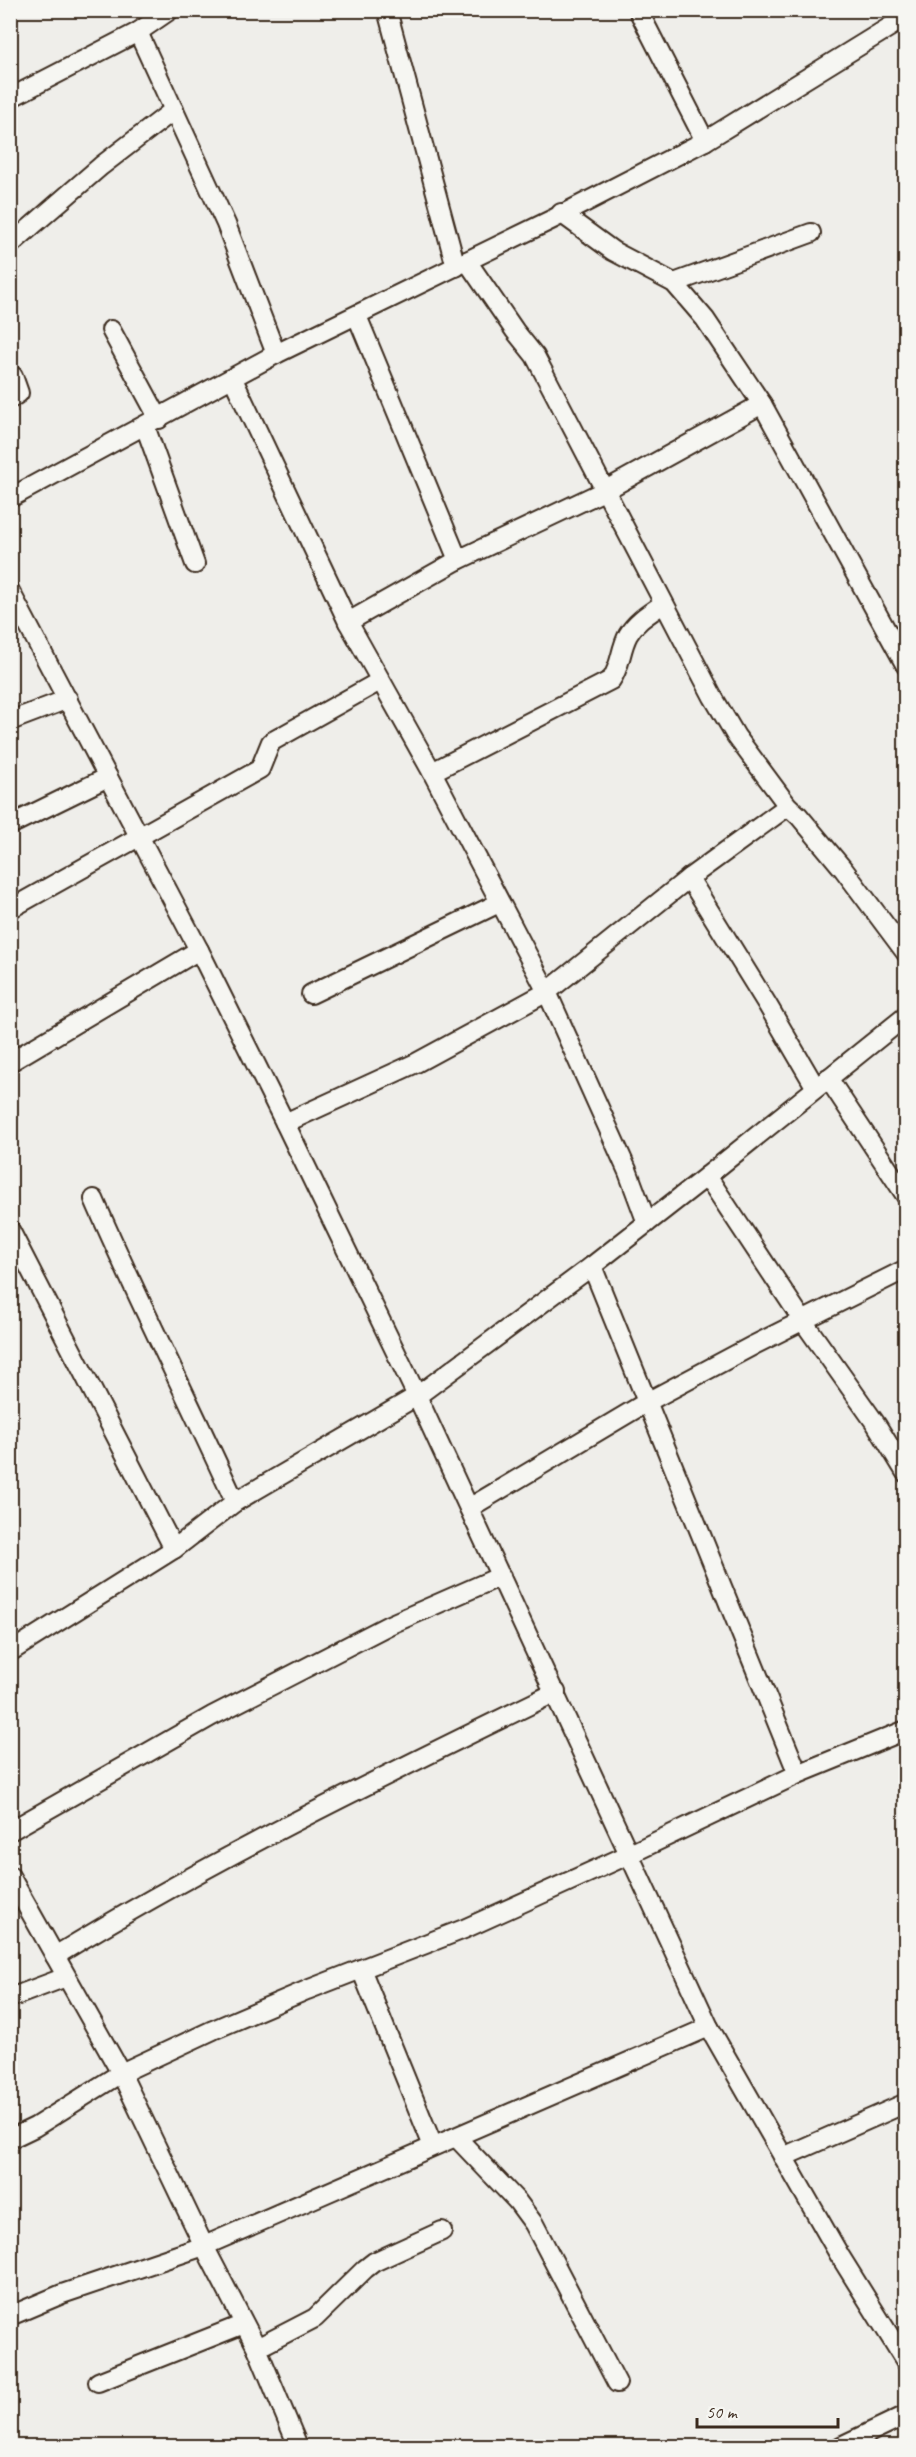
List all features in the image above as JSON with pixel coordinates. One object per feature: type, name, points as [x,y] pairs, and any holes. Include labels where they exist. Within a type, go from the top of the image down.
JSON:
[{"type":"street","points":[[10,98],[138,32],[170,10]]},
{"type":"street","points":[[387,10],[462,264],[535,356],[712,697],[736,736],[788,806],[800,816],[844,870],[906,953]]},
{"type":"street","points":[[638,10],[705,141]]},
{"type":"street","points":[[10,498],[276,354],[462,264],[705,141],[906,17]]},
{"type":"street","points":[[138,32],[226,224],[276,354]]},
{"type":"street","points":[[10,245],[101,166],[174,110]]},
{"type":"street","points":[[561,213],[613,251],[674,283],[705,319],[762,404],[906,666]]},
{"type":"street","points":[[674,283],[811,233]]},
{"type":"street","points":[[357,316],[458,560]]},
{"type":"street","points":[[111,330],[152,422],[195,564]]},
{"type":"street","points":[[10,399],[19,393],[13,376]]},
{"type":"street","points":[[233,379],[348,622],[432,772],[547,992],[628,1172],[647,1223]]},
{"type":"street","points":[[348,622],[458,560],[604,491],[762,404]]},
{"type":"street","points":[[10,591],[199,950],[285,1123],[556,1692],[709,2027],[840,2256],[906,2362]]},
{"type":"street","points":[[432,772],[610,680],[618,666],[627,636],[636,623],[663,604]]},
{"type":"street","points":[[10,909],[260,770],[271,742],[380,681]]},
{"type":"street","points":[[10,721],[68,699]]},
{"type":"street","points":[[10,825],[108,777]]},
{"type":"street","points":[[285,1123],[416,1063],[547,992],[689,878],[788,806]]},
{"type":"street","points":[[689,878],[767,1004],[906,1196]]},
{"type":"street","points":[[311,994],[499,903]]},
{"type":"street","points":[[10,1062],[199,950]]},
{"type":"street","points":[[10,1652],[174,1549],[235,1502],[417,1396],[592,1266],[906,1016]]},
{"type":"street","points":[[707,1176],[876,1424],[906,1473]]},
{"type":"street","points":[[94,1199],[149,1323],[235,1502]]},
{"type":"street","points":[[10,1230],[174,1549]]},
{"type":"street","points":[[592,1266],[798,1774]]},
{"type":"street","points":[[469,1508],[647,1402],[906,1269]]},
{"type":"street","points":[[10,1831],[212,1716],[389,1625],[501,1576]]},
{"type":"street","points":[[55,1956],[107,1924],[314,1810],[556,1692]]},
{"type":"street","points":[[10,2139],[35,2127],[121,2073],[213,2030],[464,1929],[630,1854],[798,1774],[906,1730]]},
{"type":"street","points":[[10,1876],[121,2073],[204,2246],[257,2348],[298,2446]]},
{"type":"street","points":[[361,1969],[434,2146]]},
{"type":"street","points":[[10,1998],[66,1977]]},
{"type":"street","points":[[10,2316],[62,2294],[204,2246],[709,2027]]},
{"type":"street","points":[[783,2157],[906,2103]]},
{"type":"street","points":[[456,2137],[517,2200],[534,2224],[617,2383]]},
{"type":"street","points":[[257,2348],[315,2318],[364,2269],[375,2262],[442,2231]]},
{"type":"street","points":[[98,2382],[244,2324]]},
{"type":"street","points":[[841,2446],[906,2415]]}]
